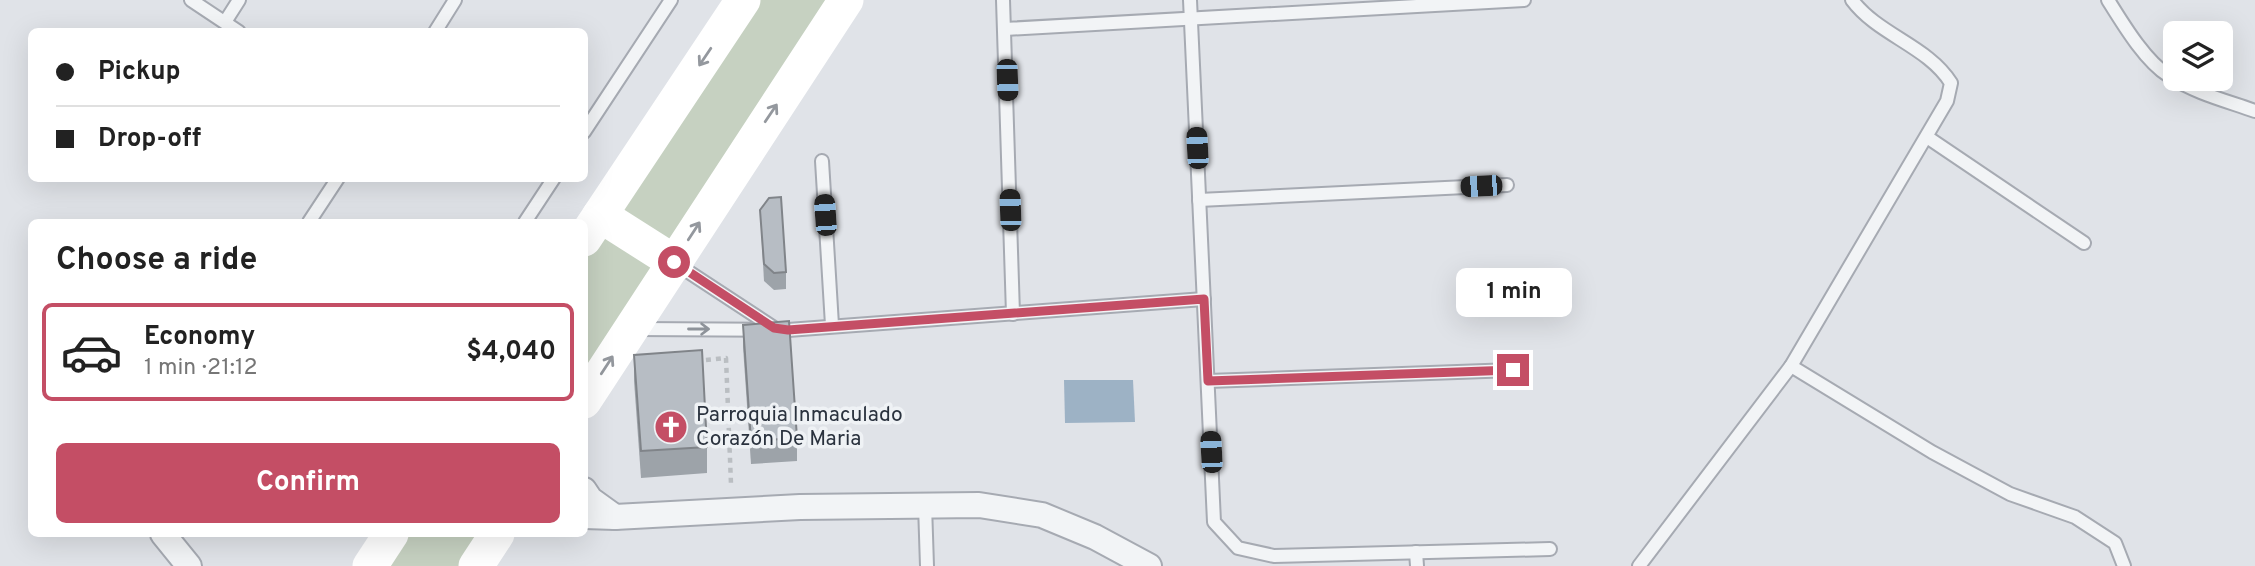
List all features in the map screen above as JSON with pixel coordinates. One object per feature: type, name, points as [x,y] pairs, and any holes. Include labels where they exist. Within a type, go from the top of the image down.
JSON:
[{"type":"main road","points":[[674,262],[592,227],[743,0]]},
{"type":"main road","points":[[588,395],[846,0]]},
{"type":"main road","points":[[370,566],[389,537]]},
{"type":"main road","points":[[476,566],[495,537]]},
{"type":"street","points":[[588,496],[615,517]]},
{"type":"street","points":[[588,516],[979,505],[1042,515],[1095,537],[1149,566]]},
{"type":"street","points":[[166,537],[190,566]]},
{"type":"lane","points":[[191,0],[233,28]]},
{"type":"lane","points":[[225,22],[240,0]]},
{"type":"lane","points":[[438,28],[455,0]]},
{"type":"lane","points":[[588,126],[671,0]]},
{"type":"lane","points":[[1003,0],[1013,314]]},
{"type":"lane","points":[[1190,0],[1214,522],[1238,548],[1274,556],[1550,549]]},
{"type":"lane","points":[[1006,29],[1395,3],[1524,0]]},
{"type":"lane","points":[[1639,566],[1791,366],[1947,101],[1951,83],[1942,69],[1862,14],[1852,0]]},
{"type":"lane","points":[[2108,0],[2130,37],[2167,76],[2203,93],[2255,111]]},
{"type":"lane","points":[[1927,137],[2084,243]]},
{"type":"lane","points":[[822,160],[832,325]]},
{"type":"lane","points":[[311,219],[335,182]]},
{"type":"lane","points":[[527,219],[551,182]]},
{"type":"lane","points":[[1199,200],[1507,185]]},
{"type":"lane","points":[[674,262],[774,328]]},
{"type":"lane","points":[[630,329],[788,330],[1204,299]]},
{"type":"lane","points":[[1791,366],[1932,452],[2010,494],[2075,517],[2115,543],[2124,566]]},
{"type":"lane","points":[[1208,381],[1513,370]]},
{"type":"lane","points":[[925,505],[928,566]]},
{"type":"lane","points":[[1416,552],[1417,566]]},
{"type":"path","points":[[689,362],[726,358],[732,510]]},
{"type":"green space","points":[[743,0],[846,0],[588,396],[588,234]]},
{"type":"green space","points":[[389,537],[495,537],[476,566],[370,566]]},
{"type":"water","points":[[1064,380],[1133,380],[1135,422],[1065,423]]},
{"type":"building","points":[[781,197],[786,272],[774,273],[764,264],[760,210],[769,198]]},
{"type":"building","points":[[789,321],[797,438],[751,441],[743,325]]},
{"type":"building","name":"Parroquia Inmaculado Corazón De Maria","points":[[702,350],[707,447],[641,451],[634,355]]},
{"type":"place","name":"Parroquia Inmaculado Corazón De Maria","points":[[671,427]]},
{"type":"route","points":[[674,262],[774,328],[788,330],[1204,299],[1208,381],[1513,370]]}]
